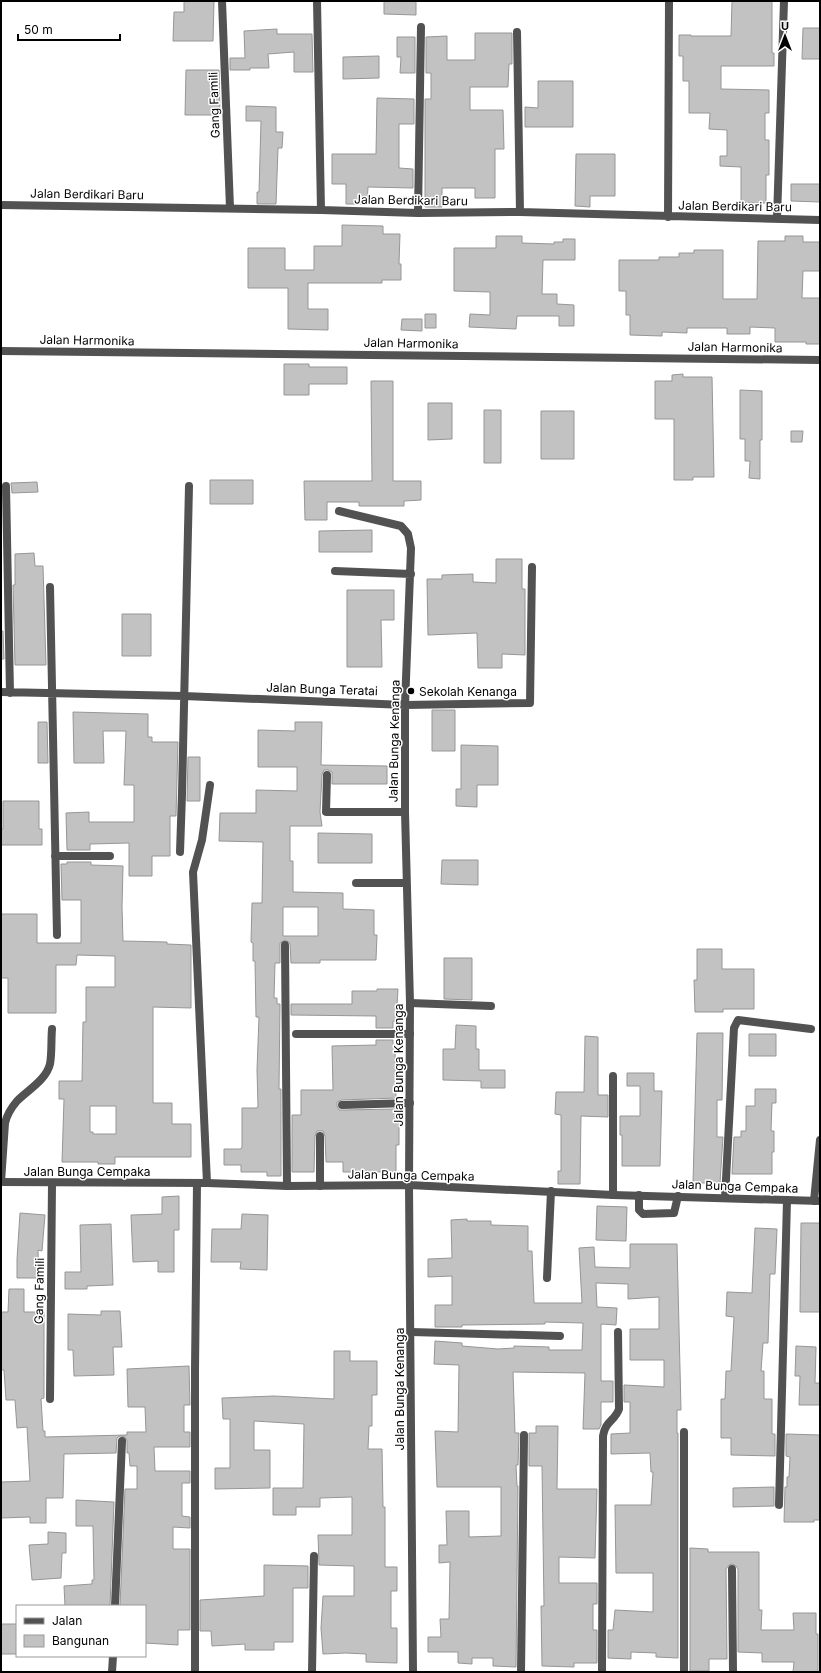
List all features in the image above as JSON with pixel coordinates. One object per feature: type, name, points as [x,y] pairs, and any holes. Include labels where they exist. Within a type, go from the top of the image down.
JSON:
[{"type":"street","name":"Gang Famili","points":[[222,1],[230,208]]},
{"type":"street","points":[[317,1],[321,210]]},
{"type":"street","points":[[668,217],[669,1]]},
{"type":"street","points":[[777,219],[784,1]]},
{"type":"street","points":[[418,213],[421,27]]},
{"type":"street","points":[[517,32],[520,212]]},
{"type":"street","name":"Jalan Berdikari Baru","points":[[1,205],[230,208],[418,213],[520,212],[820,220]]},
{"type":"street","name":"Jalan Harmonika","points":[[1,351],[820,360]]},
{"type":"street","points":[[6,486],[10,693]]},
{"type":"street","points":[[180,852],[189,486]]},
{"type":"street","name":"Jalan Bunga Kenanga","points":[[339,511],[401,526],[408,534],[411,548],[405,705],[405,812],[410,1003],[409,1185],[413,1672]]},
{"type":"street","name":"Jalan Bunga Teratai","points":[[1,692],[184,696],[405,705],[530,703],[532,567]]},
{"type":"street","points":[[335,570],[411,574]]},
{"type":"street","points":[[50,588],[57,936]]},
{"type":"street","points":[[327,776],[326,812],[405,812]]},
{"type":"street","points":[[207,1183],[194,872],[202,840],[210,785]]},
{"type":"street","points":[[55,856],[110,856]]},
{"type":"street","points":[[356,883],[406,883]]},
{"type":"street","points":[[285,944],[287,1186]]},
{"type":"street","points":[[410,1003],[491,1006]]},
{"type":"street","points":[[725,1198],[734,1028],[736,1022],[738,1020],[811,1029]]},
{"type":"street","points":[[1,1182],[5,1123],[8,1114],[17,1102],[41,1079],[47,1071],[50,1064],[52,1029]]},
{"type":"street","points":[[296,1034],[410,1034]]},
{"type":"street","points":[[613,1076],[614,1195]]},
{"type":"street","points":[[342,1106],[410,1103]]},
{"type":"street","points":[[320,1136],[320,1186]]},
{"type":"street","points":[[817,1201],[820,1140]]},
{"type":"street","name":"Jalan Bunga Cempaka","points":[[1,1182],[207,1183],[287,1186],[409,1185],[614,1195],[817,1201]]},
{"type":"street","name":"Gang Famili","points":[[50,1399],[52,1183]]},
{"type":"street","points":[[195,1672],[195,1370],[197,1183]]},
{"type":"street","points":[[547,1278],[551,1191]]},
{"type":"street","points":[[639,1195],[639,1210],[642,1214],[674,1213],[678,1196]]},
{"type":"street","points":[[779,1504],[787,1200]]},
{"type":"street","points":[[411,1332],[560,1336]]},
{"type":"street","points":[[602,1672],[603,1436],[605,1426],[615,1416],[619,1409],[618,1332]]},
{"type":"street","points":[[684,1432],[684,1672]]},
{"type":"street","points":[[521,1672],[524,1435]]},
{"type":"street","points":[[116,1605],[122,1441]]},
{"type":"street","points":[[312,1672],[314,1556]]},
{"type":"street","points":[[732,1569],[732,1672]]},
{"type":"street","points":[[112,1672],[113,1657]]},
{"type":"building","points":[[184,1],[214,1],[213,41],[173,41],[174,12],[184,12]]},
{"type":"building","points":[[384,1],[416,1],[416,15],[384,14]]},
{"type":"building","points":[[732,1],[772,1],[772,53],[774,53],[774,66],[721,66],[721,89],[769,90],[769,113],[765,113],[765,140],[769,140],[769,175],[766,175],[766,203],[741,203],[741,167],[720,166],[720,156],[727,156],[727,130],[709,129],[710,113],[689,113],[689,81],[683,81],[683,56],[679,56],[679,35],[731,36]]},
{"type":"building","points":[[803,28],[820,28],[820,59],[802,59]]},
{"type":"building","points":[[277,29],[277,34],[312,34],[313,72],[294,72],[294,52],[268,54],[269,68],[230,70],[230,58],[245,58],[244,31]]},
{"type":"building","points":[[475,33],[512,33],[512,64],[509,64],[508,87],[470,87],[470,110],[503,110],[504,149],[495,149],[495,198],[475,198],[475,188],[442,188],[442,207],[425,207],[425,99],[431,99],[431,73],[426,73],[426,37],[447,36],[447,60],[475,60]]},
{"type":"building","points":[[397,37],[415,37],[415,73],[400,73],[401,57],[397,57]]},
{"type":"building","points":[[379,56],[379,78],[343,79],[343,57]]},
{"type":"building","points":[[186,70],[219,70],[220,115],[185,115]]},
{"type":"building","points":[[538,81],[573,81],[573,127],[525,127],[525,107],[538,108]]},
{"type":"building","points":[[377,98],[414,99],[414,124],[399,124],[399,168],[413,169],[413,188],[368,187],[367,204],[346,204],[346,184],[332,184],[332,154],[376,154]]},
{"type":"building","points":[[246,106],[276,107],[276,132],[283,132],[282,148],[278,148],[276,204],[257,204],[257,192],[259,192],[261,121],[246,121]]},
{"type":"building","points":[[576,154],[615,154],[615,196],[590,196],[590,207],[575,206]]},
{"type":"building","points":[[791,184],[820,184],[820,202],[791,201]]},
{"type":"building","points":[[342,225],[383,226],[383,234],[400,234],[399,264],[401,264],[401,280],[382,280],[382,283],[308,283],[308,309],[328,309],[328,330],[288,329],[288,288],[248,288],[248,248],[285,248],[285,270],[314,270],[314,246],[342,246]]},
{"type":"building","points":[[496,236],[522,236],[522,243],[554,244],[554,242],[563,242],[563,239],[575,239],[575,260],[543,260],[542,294],[557,294],[557,304],[574,305],[574,326],[559,326],[559,316],[517,316],[516,329],[469,327],[470,314],[490,315],[490,292],[454,291],[454,248],[496,248]]},
{"type":"building","points":[[785,236],[803,236],[803,242],[820,242],[820,271],[803,271],[802,298],[820,298],[820,344],[806,344],[806,342],[775,342],[775,328],[750,327],[750,334],[727,334],[727,328],[687,328],[687,333],[662,332],[662,336],[630,335],[630,315],[626,315],[626,291],[619,291],[619,260],[659,260],[659,257],[679,257],[679,253],[694,253],[694,250],[723,250],[723,299],[757,299],[758,241],[785,241]]},
{"type":"building","points":[[425,314],[436,314],[436,328],[425,328]]},
{"type":"building","points":[[402,319],[422,319],[422,331],[401,330]]},
{"type":"building","points":[[284,364],[309,364],[309,367],[347,367],[347,384],[309,384],[309,395],[284,395]]},
{"type":"building","points":[[683,374],[683,377],[712,377],[714,477],[693,477],[693,480],[674,480],[674,419],[655,419],[655,381],[672,381],[672,375]]},
{"type":"building","points":[[371,381],[393,381],[393,481],[421,481],[421,500],[404,501],[404,506],[359,506],[359,502],[327,502],[327,520],[305,520],[304,481],[372,481]]},
{"type":"building","points":[[740,390],[762,391],[760,479],[749,478],[750,461],[745,461],[745,439],[740,439]]},
{"type":"building","points":[[428,403],[452,403],[452,439],[428,440]]},
{"type":"building","points":[[484,410],[501,410],[501,463],[484,463]]},
{"type":"building","points":[[541,411],[574,411],[574,459],[541,459]]},
{"type":"building","points":[[791,431],[803,431],[802,442],[791,442]]},
{"type":"building","points":[[210,480],[253,480],[253,504],[210,504]]},
{"type":"building","points":[[37,482],[38,492],[12,493],[11,483]]},
{"type":"building","points":[[372,530],[372,552],[319,552],[319,531]]},
{"type":"building","points":[[34,553],[35,566],[43,566],[46,665],[15,665],[13,585],[15,585],[15,554]]},
{"type":"building","points":[[496,559],[522,559],[522,589],[525,589],[525,655],[502,654],[502,668],[478,668],[477,633],[428,635],[427,579],[442,579],[442,575],[473,574],[473,582],[496,583]]},
{"type":"building","points":[[347,590],[394,590],[394,620],[381,620],[382,667],[347,667]]},
{"type":"building","points":[[122,614],[151,614],[151,656],[122,656]]},
{"type":"building","points":[[1,631],[3,631],[4,659],[1,659]]},
{"type":"building","points":[[432,710],[455,710],[455,751],[432,751]]},
{"type":"building","points":[[73,712],[148,714],[148,737],[152,737],[152,742],[178,742],[176,816],[170,816],[170,856],[152,856],[152,876],[129,876],[129,843],[90,844],[90,850],[67,850],[66,813],[89,812],[89,822],[134,822],[134,785],[124,785],[126,731],[103,731],[104,763],[74,763]]},
{"type":"building","points":[[38,722],[47,722],[48,763],[38,763]]},
{"type":"building","points":[[295,722],[322,722],[321,765],[387,766],[387,784],[332,784],[332,772],[324,770],[322,775],[320,812],[322,826],[290,826],[290,861],[293,861],[293,892],[343,893],[343,909],[374,910],[374,935],[377,935],[376,960],[320,960],[320,963],[291,963],[290,943],[285,940],[280,943],[280,963],[275,963],[274,998],[277,998],[277,1004],[280,1004],[279,1089],[281,1089],[281,1176],[267,1176],[267,1172],[241,1172],[241,1165],[224,1165],[224,1149],[241,1149],[242,1147],[242,1108],[257,1108],[258,1106],[257,1070],[259,1017],[256,1017],[255,961],[253,961],[253,943],[251,942],[252,903],[262,903],[263,842],[219,841],[220,813],[256,813],[256,790],[297,791],[297,767],[258,767],[258,730],[295,731]],"holes":[[[283,907],[318,907],[318,936],[283,936]]]},
{"type":"building","points":[[461,745],[498,746],[498,785],[477,785],[477,807],[456,806],[456,789],[461,789]]},
{"type":"building","points":[[188,757],[200,757],[200,801],[187,801]]},
{"type":"building","points":[[3,801],[39,801],[39,829],[42,829],[42,845],[1,845],[1,829],[3,829]]},
{"type":"building","points":[[318,833],[372,834],[372,863],[318,863]]},
{"type":"building","points":[[442,860],[478,860],[478,885],[441,884]]},
{"type":"building","points":[[67,862],[91,862],[91,865],[123,866],[123,941],[167,942],[167,944],[191,945],[191,1008],[153,1007],[153,1103],[172,1103],[172,1124],[191,1124],[191,1157],[115,1157],[115,1164],[98,1164],[98,1162],[62,1162],[64,1099],[59,1099],[59,1081],[82,1081],[83,1022],[86,1022],[86,987],[115,987],[115,956],[77,955],[76,965],[56,965],[56,1013],[8,1013],[8,978],[1,978],[1,914],[37,914],[37,943],[81,943],[81,900],[62,900],[61,864],[67,864]],"holes":[[[90,1106],[116,1106],[116,1134],[93,1134],[93,1132],[90,1132]]]},
{"type":"building","points":[[697,949],[722,949],[722,969],[754,969],[754,1009],[723,1009],[723,1012],[695,1012],[694,980],[697,980]]},
{"type":"building","points":[[444,958],[472,958],[472,1000],[444,999]]},
{"type":"building","points":[[377,989],[398,989],[396,1021],[393,1021],[393,1028],[376,1028],[376,1016],[291,1015],[291,1004],[352,1004],[352,991],[377,991]]},
{"type":"building","points":[[456,1025],[476,1026],[476,1049],[479,1049],[479,1070],[505,1070],[505,1088],[481,1088],[481,1081],[443,1080],[443,1049],[455,1049]]},
{"type":"building","points":[[697,1033],[723,1033],[722,1100],[717,1100],[717,1137],[723,1137],[720,1183],[693,1183]]},
{"type":"building","points":[[749,1034],[776,1034],[776,1056],[749,1056]]},
{"type":"building","points":[[585,1036],[598,1037],[598,1095],[608,1095],[608,1117],[581,1116],[580,1184],[558,1184],[558,1171],[561,1171],[561,1115],[555,1114],[556,1092],[584,1092]]},
{"type":"building","points":[[376,1040],[393,1040],[393,1045],[395,1045],[396,1098],[342,1100],[337,1102],[337,1106],[339,1110],[396,1109],[396,1113],[399,1113],[399,1145],[396,1145],[396,1172],[343,1172],[343,1162],[326,1162],[325,1136],[323,1131],[317,1131],[315,1136],[314,1172],[292,1172],[292,1115],[301,1115],[301,1090],[333,1090],[332,1046],[376,1045]]},
{"type":"building","points":[[627,1073],[654,1073],[654,1091],[662,1091],[660,1166],[622,1166],[622,1135],[620,1135],[620,1116],[640,1116],[640,1086],[627,1086]]},
{"type":"building","points":[[755,1089],[776,1089],[776,1103],[772,1103],[771,1131],[774,1131],[774,1152],[772,1152],[772,1174],[732,1174],[734,1137],[741,1137],[741,1131],[746,1131],[746,1106],[755,1106]]},
{"type":"building","points":[[179,1196],[179,1230],[174,1230],[174,1272],[158,1272],[158,1261],[133,1262],[131,1215],[162,1214],[162,1197]]},
{"type":"building","points":[[597,1206],[627,1207],[626,1241],[596,1240]]},
{"type":"building","points":[[20,1213],[45,1215],[42,1251],[38,1250],[39,1278],[17,1278]]},
{"type":"building","points":[[242,1214],[268,1215],[267,1270],[240,1269],[241,1262],[211,1262],[212,1229],[241,1229]]},
{"type":"building","points":[[467,1219],[467,1221],[491,1221],[491,1225],[528,1226],[528,1251],[532,1251],[534,1303],[582,1303],[579,1248],[594,1247],[595,1267],[630,1268],[630,1244],[677,1244],[681,1410],[677,1410],[678,1658],[656,1657],[656,1653],[631,1652],[631,1659],[608,1658],[608,1630],[613,1630],[615,1610],[653,1612],[653,1573],[616,1573],[615,1505],[651,1505],[653,1472],[651,1472],[650,1453],[611,1454],[611,1434],[630,1433],[630,1402],[624,1402],[624,1385],[664,1387],[664,1360],[630,1360],[630,1329],[659,1329],[659,1297],[628,1299],[628,1284],[596,1283],[597,1307],[617,1308],[616,1325],[601,1324],[601,1381],[613,1381],[613,1402],[601,1402],[601,1425],[599,1429],[583,1429],[585,1373],[513,1372],[515,1433],[519,1433],[518,1465],[516,1465],[518,1486],[516,1667],[493,1666],[493,1658],[472,1658],[472,1664],[458,1663],[458,1652],[428,1652],[428,1637],[441,1637],[440,1619],[449,1619],[450,1562],[439,1563],[439,1545],[447,1545],[446,1511],[469,1511],[469,1537],[501,1536],[501,1487],[437,1487],[435,1431],[458,1432],[459,1365],[434,1364],[435,1341],[462,1343],[462,1346],[498,1349],[514,1348],[514,1346],[549,1347],[549,1350],[582,1350],[583,1323],[545,1322],[545,1324],[462,1325],[462,1327],[435,1327],[435,1305],[452,1305],[452,1276],[428,1277],[428,1259],[452,1258],[451,1220]]},
{"type":"building","points":[[801,1223],[820,1223],[820,1312],[800,1312]]},
{"type":"building","points":[[111,1224],[113,1285],[87,1286],[87,1289],[65,1289],[65,1272],[81,1272],[80,1225]]},
{"type":"building","points":[[755,1228],[777,1229],[775,1274],[770,1274],[768,1343],[763,1343],[761,1371],[764,1371],[764,1399],[772,1399],[772,1434],[775,1434],[775,1456],[731,1455],[731,1438],[721,1438],[721,1399],[725,1399],[726,1371],[731,1371],[734,1317],[726,1316],[727,1292],[752,1293]]},
{"type":"building","points":[[9,1289],[24,1289],[24,1312],[44,1312],[44,1398],[41,1399],[43,1431],[45,1431],[45,1437],[127,1435],[127,1432],[146,1432],[145,1407],[128,1407],[127,1369],[189,1366],[190,1405],[184,1405],[184,1432],[190,1432],[190,1447],[154,1447],[155,1471],[190,1471],[190,1483],[182,1483],[182,1516],[190,1517],[190,1528],[173,1527],[173,1549],[190,1549],[190,1630],[178,1630],[178,1645],[146,1643],[146,1605],[120,1605],[125,1489],[137,1489],[137,1466],[130,1466],[129,1453],[127,1453],[127,1441],[125,1437],[120,1436],[117,1438],[116,1453],[64,1454],[63,1498],[46,1498],[46,1523],[30,1523],[30,1517],[1,1518],[1,1482],[30,1481],[27,1427],[17,1428],[15,1400],[6,1400],[4,1370],[1,1370],[1,1312],[8,1312]]},
{"type":"building","points":[[101,1311],[120,1311],[122,1347],[113,1347],[114,1375],[74,1376],[73,1350],[68,1350],[68,1314],[101,1315]]},
{"type":"building","points":[[796,1346],[816,1347],[815,1383],[820,1383],[820,1405],[799,1405],[800,1376],[795,1376]]},
{"type":"building","points":[[334,1351],[350,1351],[350,1361],[377,1361],[377,1395],[372,1395],[372,1426],[369,1426],[368,1449],[382,1449],[383,1507],[385,1507],[385,1567],[397,1567],[397,1591],[391,1591],[391,1628],[397,1628],[397,1663],[366,1662],[366,1654],[323,1654],[321,1628],[323,1596],[354,1596],[354,1566],[319,1565],[318,1535],[352,1535],[352,1497],[320,1498],[320,1507],[296,1507],[296,1515],[273,1515],[273,1488],[303,1488],[304,1424],[254,1421],[254,1450],[270,1450],[270,1488],[215,1489],[215,1468],[230,1468],[230,1419],[223,1419],[222,1398],[274,1396],[334,1399]]},
{"type":"building","points":[[536,1426],[558,1426],[557,1489],[597,1489],[595,1558],[559,1557],[559,1583],[597,1583],[597,1604],[593,1604],[593,1630],[597,1630],[597,1663],[574,1663],[574,1667],[542,1666],[541,1606],[544,1606],[542,1466],[529,1466],[529,1433],[536,1433]]},
{"type":"building","points":[[786,1434],[820,1435],[820,1520],[814,1520],[814,1522],[784,1522],[785,1487],[787,1487],[787,1477],[789,1477],[790,1457],[786,1456]]},
{"type":"building","points":[[774,1487],[774,1506],[733,1507],[733,1488]]},
{"type":"building","points":[[76,1500],[114,1502],[110,1605],[65,1605],[64,1586],[92,1584],[92,1580],[94,1580],[93,1526],[76,1526]]},
{"type":"building","points":[[48,1532],[66,1533],[66,1553],[62,1553],[61,1578],[32,1580],[29,1545],[48,1544]]},
{"type":"building","points":[[690,1548],[708,1549],[708,1552],[759,1552],[759,1610],[762,1610],[761,1630],[794,1630],[793,1613],[816,1613],[816,1634],[818,1634],[818,1672],[793,1672],[794,1662],[762,1662],[762,1653],[738,1652],[738,1569],[732,1564],[726,1569],[727,1659],[709,1659],[709,1671],[690,1671]]},
{"type":"building","points":[[264,1565],[308,1566],[308,1588],[293,1588],[293,1642],[274,1642],[274,1650],[245,1650],[245,1644],[212,1646],[211,1631],[200,1631],[200,1600],[264,1596]]},
{"type":"building","points":[[1,1624],[16,1624],[16,1654],[1,1654]]},
{"type":"place","name":"Sekolah Kenanga","points":[[411,691]]}]
